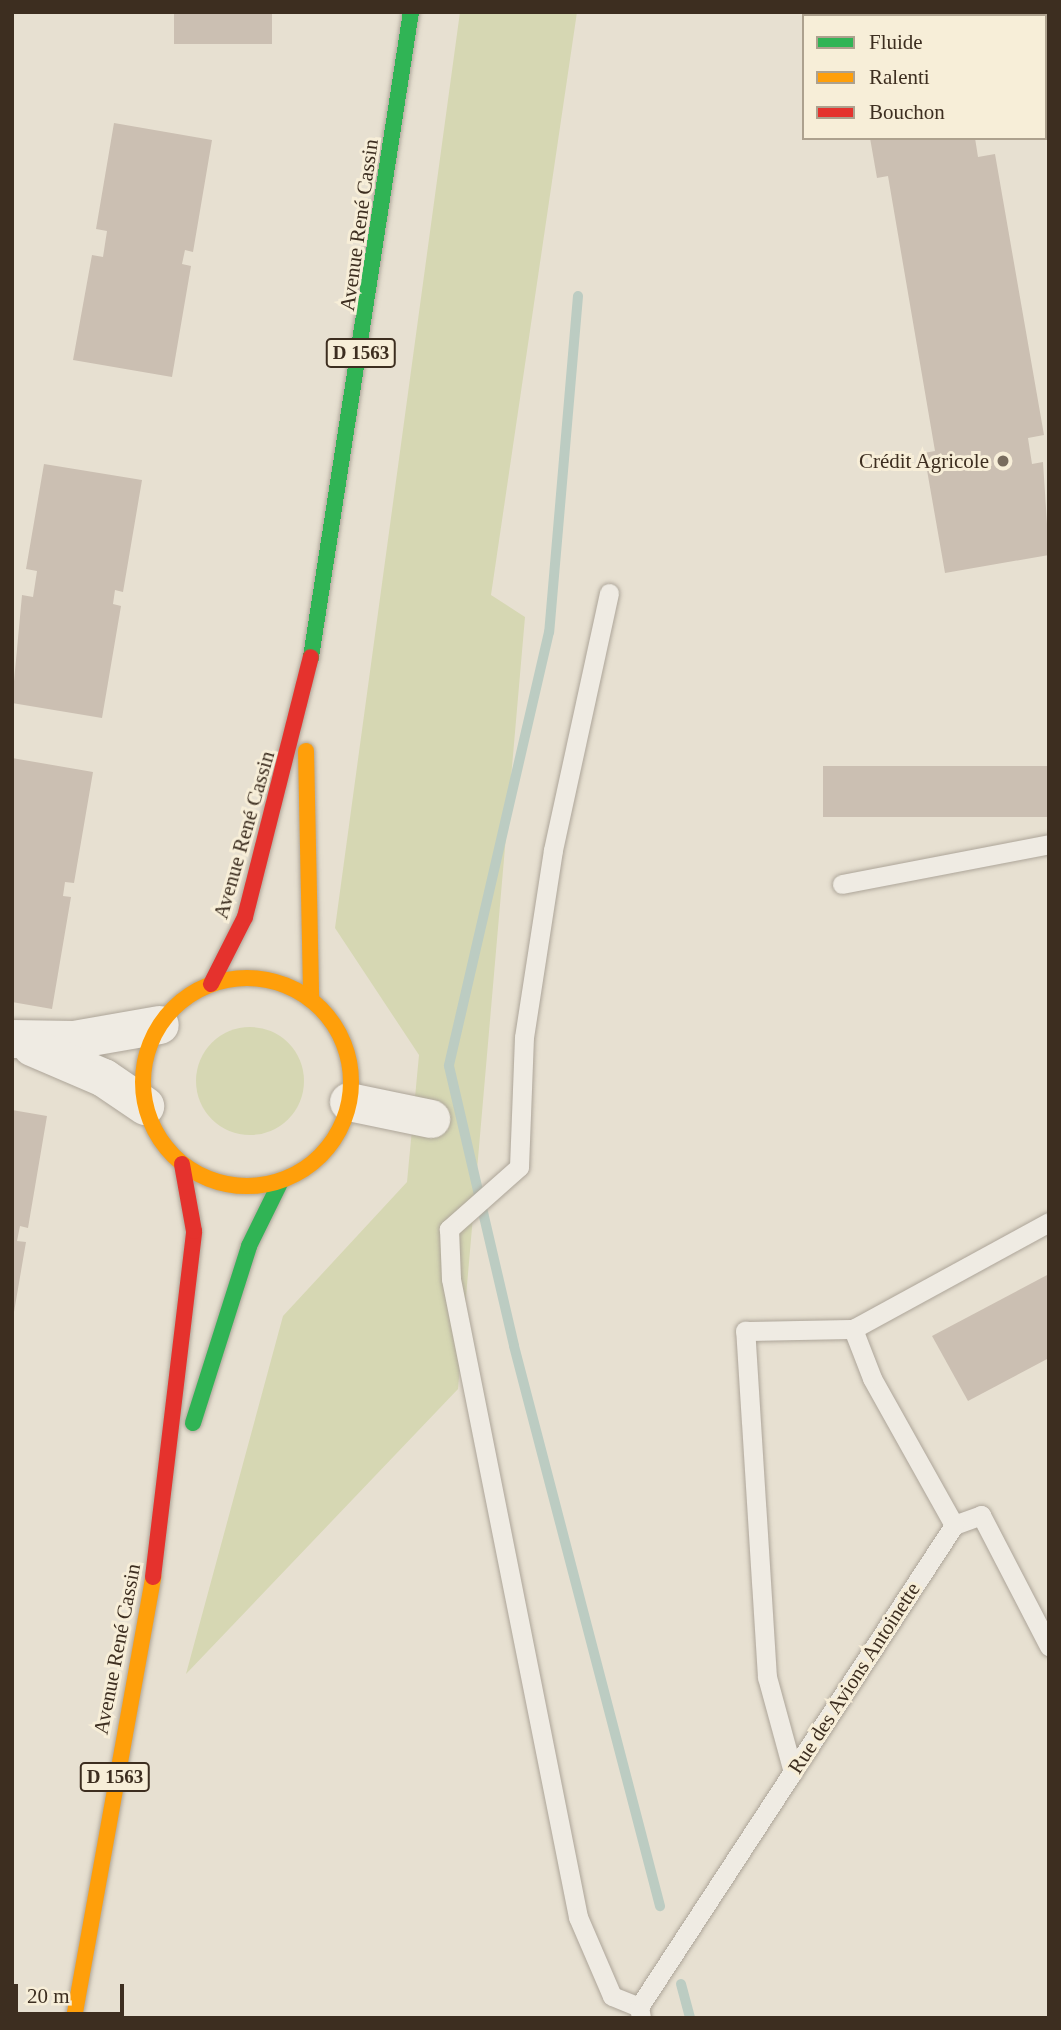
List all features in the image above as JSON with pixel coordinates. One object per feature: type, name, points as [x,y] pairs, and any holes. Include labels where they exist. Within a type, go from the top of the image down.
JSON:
[{"type":"main road","name":"Avenue René Cassin","points":[[211,984],[245,917],[306,692],[411,12]]},
{"type":"main road","name":"Avenue René Cassin","points":[[306,692],[305,892],[312,1000]]},
{"type":"main road","points":[[245,978],[280,984],[312,1000],[344,1046],[349,1102],[325,1150],[281,1181],[247,1187],[212,1181],[182,1164],[165,1147],[145,1106],[148,1051],[160,1025],[211,984],[245,978]]},
{"type":"main road","name":"Avenue René Cassin","points":[[74,2018],[160,1536],[194,1231],[182,1164]]},
{"type":"main road","name":"Avenue René Cassin","points":[[160,1536],[248,1246],[281,1181]]},
{"type":"street","points":[[13,1039],[84,1039],[160,1025]]},
{"type":"street","points":[[13,1039],[104,1078],[145,1106]]},
{"type":"street","points":[[349,1102],[432,1119]]},
{"type":"lane","points":[[609,593],[553,850],[524,1037],[519,1167],[449,1229],[451,1279],[578,1917],[612,1996],[640,2013]]},
{"type":"lane","points":[[842,884],[1049,844]]},
{"type":"lane","points":[[793,1772],[767,1677],[745,1331],[853,1329],[1049,1222]]},
{"type":"lane","points":[[853,1329],[872,1378],[954,1525],[981,1515],[1049,1646]]},
{"type":"lane","name":"Rue des Avions Antoinette","points":[[640,2013],[954,1525]]},
{"type":"green space","points":[[460,12],[577,12],[491,595],[525,617],[458,1389],[186,1674],[283,1316],[407,1182],[419,1055],[335,928]]},
{"type":"green space","points":[[250,1027],[271,1031],[288,1043],[300,1060],[304,1081],[300,1102],[288,1119],[271,1131],[250,1135],[229,1131],[212,1119],[200,1102],[196,1081],[200,1060],[212,1043],[229,1031]]},
{"type":"building","points":[[174,12],[272,12],[272,44],[174,44]]},
{"type":"building","points":[[114,123],[212,140],[193,252],[185,250],[182,264],[191,266],[172,377],[73,360],[92,255],[103,257],[107,231],[96,229]]},
{"type":"building","points":[[870,140],[975,140],[978,157],[995,154],[1044,435],[1028,438],[1032,464],[1043,462],[1049,555],[945,573],[924,453],[935,451],[888,176],[877,178]]},
{"type":"building","points":[[44,464],[142,480],[123,592],[115,590],[113,604],[121,606],[102,718],[12,703],[22,595],[33,597],[37,571],[26,569]]},
{"type":"building","points":[[12,758],[93,772],[74,883],[65,882],[63,896],[71,897],[52,1009],[12,1002]]},
{"type":"building","points":[[823,766],[1049,766],[1049,817],[823,817]]},
{"type":"building","points":[[12,1110],[47,1116],[28,1228],[20,1226],[17,1241],[26,1242],[14,1312]]},
{"type":"building","points":[[1049,1274],[1049,1358],[968,1401],[932,1336]]},
{"type":"waterway","points":[[578,296],[549,632],[449,1066],[514,1346],[660,1906]]},
{"type":"waterway","points":[[681,1984],[690,2018]]},
{"type":"traffic: fast","points":[[311,657],[411,12]]},
{"type":"traffic: fast","points":[[193,1423],[249,1246],[281,1181]]},
{"type":"traffic: slow","points":[[306,751],[311,1000]]},
{"type":"traffic: slow","points":[[247,978],[287,986],[320,1009],[343,1042],[351,1082],[343,1122],[320,1155],[287,1178],[247,1186],[207,1178],[174,1155],[151,1122],[143,1082],[151,1042],[174,1009],[207,986],[247,978]]},
{"type":"traffic: slow","points":[[74,2018],[153,1577]]},
{"type":"traffic: jam","points":[[211,984],[245,917],[311,657]]},
{"type":"traffic: jam","points":[[153,1577],[194,1231],[182,1164]]},
{"type":"place","name":"Crédit Agricole","points":[[1003,461]]}]
